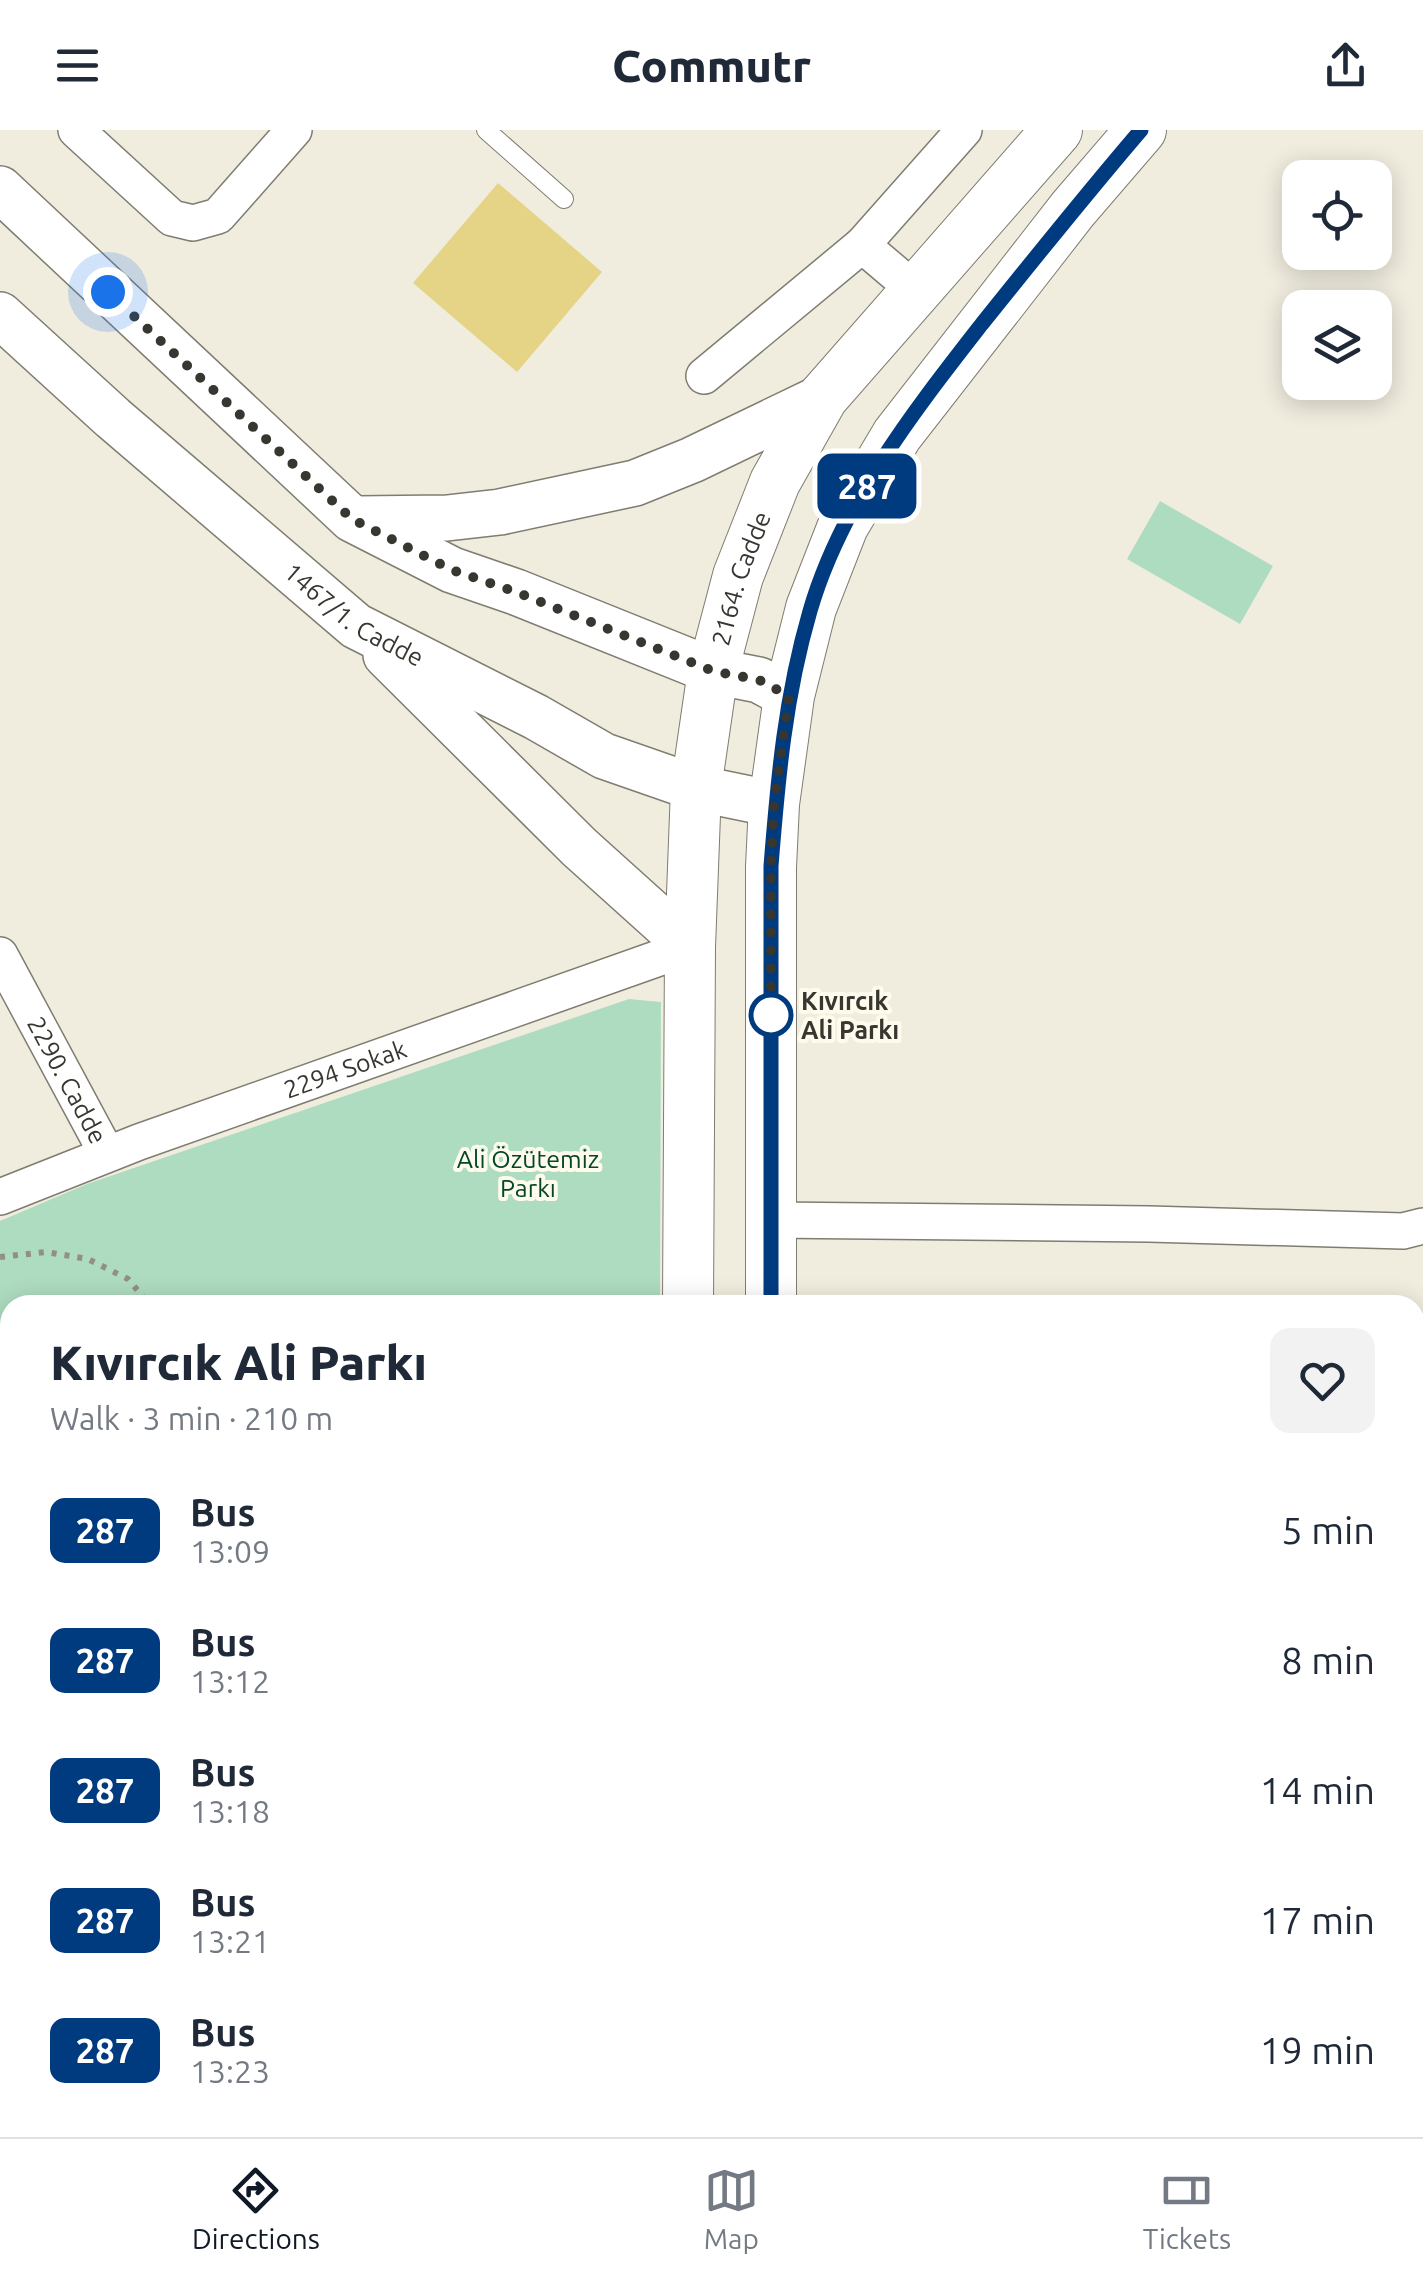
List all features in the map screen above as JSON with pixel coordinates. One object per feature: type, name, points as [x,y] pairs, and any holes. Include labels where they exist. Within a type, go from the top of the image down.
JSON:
[{"type":"main road","name":"2164. Cadde","points":[[688,1295],[690,948],[696,788],[713,671],[738,576],[775,482],[823,396],[1057,130]]},
{"type":"main road","points":[[771,1295],[774,804],[789,696],[810,608],[843,526],[897,435],[1073,210],[1141,130]]},
{"type":"street","points":[[76,130],[172,218],[193,224],[218,216],[294,130]]},
{"type":"street","points":[[704,376],[862,245],[964,130]]},
{"type":"street","points":[[0,189],[352,519],[452,570],[713,671],[759,680],[789,696]]},
{"type":"street","points":[[862,245],[916,290]]},
{"type":"street","name":"1467/1. Cadde","points":[[0,316],[356,626],[604,756],[696,788],[774,804]]},
{"type":"street","points":[[352,519],[482,514],[635,483],[692,460],[823,396]]},
{"type":"street","points":[[356,626],[579,847],[690,948]]},
{"type":"street","name":"2294 Sokak","points":[[0,1197],[108,1154],[690,948]]},
{"type":"street","name":"2290. Cadde","points":[[0,955],[108,1154]]},
{"type":"street","points":[[771,1220],[1403,1231],[1423,1226]]},
{"type":"lane","points":[[486,130],[564,198]]},
{"type":"path","points":[[0,1257],[46,1252],[88,1260],[128,1279],[142,1295]]},
{"type":"green space","points":[[1160,501],[1273,566],[1240,624],[1127,559]]},
{"type":"green space","name":"Ali Özütemiz Parkı","points":[[629,999],[661,1002],[660,1295],[0,1295],[0,1221],[87,1184]]},
{"type":"building","points":[[498,183],[602,272],[517,372],[413,283]]},
{"type":"bus line","name":"287","points":[[771,1295],[774,804],[789,696],[810,608],[843,526],[897,435],[1073,210],[1141,130]]},
{"type":"place","name":"Kıvırcık Ali Parkı","points":[[771,1015]]},
{"type":"route","points":[[108,292],[352,519],[452,570],[713,671],[759,680],[789,696],[774,804],[771,1015]]}]
